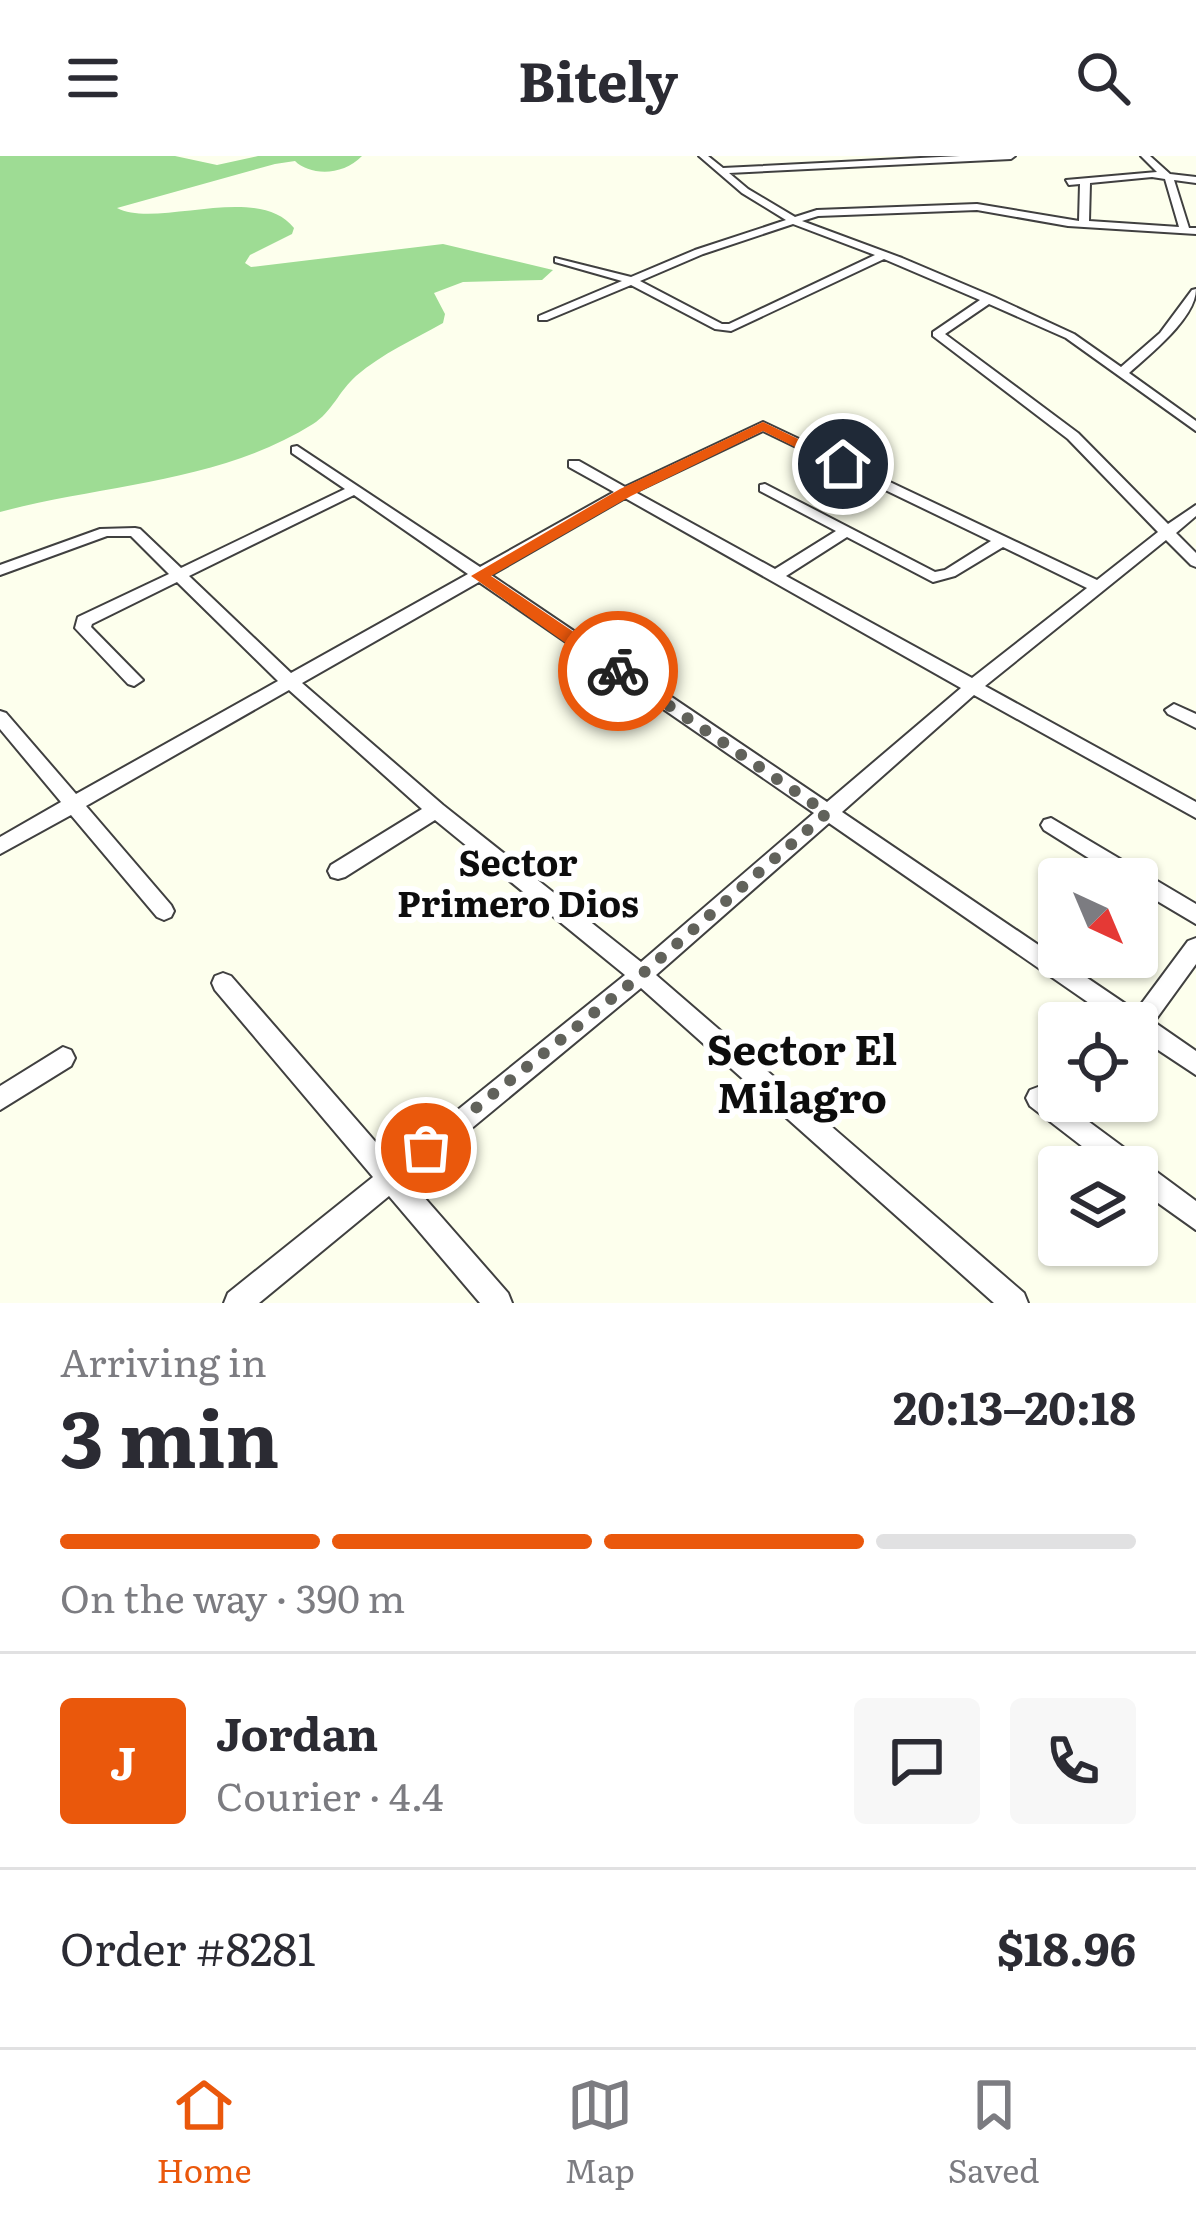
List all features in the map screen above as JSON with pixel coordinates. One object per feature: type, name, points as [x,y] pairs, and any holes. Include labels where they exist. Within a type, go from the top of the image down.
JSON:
[{"type":"street","points":[[703,156],[821,235],[884,255],[1070,336],[1196,427]]},
{"type":"street","points":[[723,171],[1011,156]]},
{"type":"street","points":[[544,318],[791,219],[835,211],[977,207],[1084,224],[1191,230],[1166,175],[1145,156]]},
{"type":"street","points":[[1069,182],[1166,175],[1196,179]]},
{"type":"street","points":[[1084,224],[1085,181]]},
{"type":"street","points":[[560,260],[631,280],[719,327],[730,328],[884,255]]},
{"type":"street","points":[[1123,371],[1164,334],[1196,292]]},
{"type":"street","points":[[990,299],[937,334],[1073,436],[1196,562]]},
{"type":"street","points":[[1175,319],[1196,324]]},
{"type":"street","points":[[0,846],[626,493],[763,426],[1098,587]]},
{"type":"street","points":[[297,450],[1105,1002]]},
{"type":"street","points":[[574,464],[1196,811]]},
{"type":"street","points":[[766,488],[933,578],[950,573],[1002,541]]},
{"type":"street","points":[[134,680],[83,628],[84,621],[354,490]]},
{"type":"street","points":[[238,1303],[641,975],[975,685],[1196,508]]},
{"type":"street","points":[[0,570],[118,529],[135,532],[292,682],[436,810],[641,975],[1014,1303]]},
{"type":"street","points":[[776,575],[847,532]]},
{"type":"street","points":[[1174,710],[1196,722]]},
{"type":"street","points":[[0,717],[164,911]]},
{"type":"street","points":[[338,872],[436,810]]},
{"type":"street","points":[[1051,824],[1196,914]]},
{"type":"street","points":[[1154,1002],[1196,947]]},
{"type":"street","points":[[223,983],[498,1303]]},
{"type":"street","points":[[1158,1038],[1196,1064]]},
{"type":"street","points":[[0,1099],[63,1058]]},
{"type":"street","points":[[1070,1122],[1101,1146]]},
{"type":"street","points":[[1158,1189],[1196,1217]]},
{"type":"green space","points":[[0,156],[175,156],[217,165],[258,156],[362,156],[345,168],[326,172],[295,161],[275,164],[117,208],[156,214],[256,208],[277,215],[294,228],[292,234],[250,255],[245,263],[251,267],[443,244],[553,270],[542,280],[463,282],[434,293],[445,314],[443,323],[366,368],[320,419],[277,444],[160,480],[0,512]]},
{"type":"way so far","points":[[426,1148],[641,975],[827,813],[618,671]]},
{"type":"district","name":"Sector Primero Dios","points":[[518,884]]},
{"type":"district","name":"Sector El Milagro","points":[[802,1074]]},
{"type":"route","points":[[618,671],[479,576],[626,493],[763,426],[843,464]]}]
